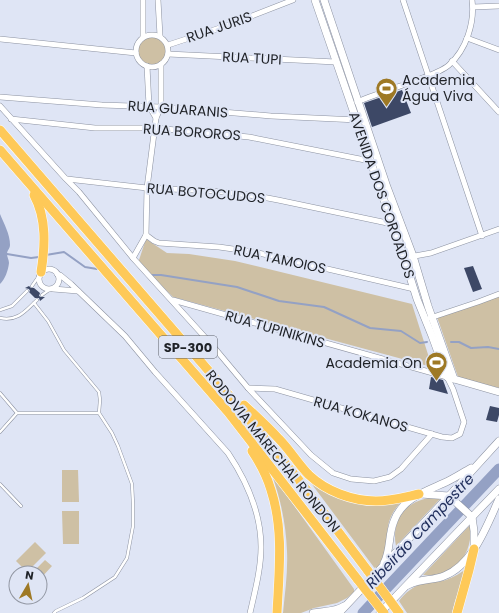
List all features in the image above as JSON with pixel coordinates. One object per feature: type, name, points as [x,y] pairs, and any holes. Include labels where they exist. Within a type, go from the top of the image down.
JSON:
[{"type":"highway","name":"RODOVIA MARECHAL RONDON","points":[[0,130],[214,377],[303,485],[399,613]]},
{"type":"highway","name":"RODOVIA MARECHAL RONDON","points":[[0,150],[228,412],[384,613]]},
{"type":"highway","points":[[14,166],[34,194],[41,211],[44,244],[40,274]]},
{"type":"highway","points":[[214,377],[280,440],[308,474],[333,491],[361,500],[376,501],[391,500],[419,494]]},
{"type":"highway","points":[[228,412],[262,467],[271,489],[277,512],[280,535],[277,613]]},
{"type":"highway","points":[[457,613],[474,549]]},
{"type":"street","points":[[143,0],[143,37]]},
{"type":"street","points":[[158,0],[160,36]]},
{"type":"street","name":"RUA JURIS","points":[[168,45],[226,26],[293,0]]},
{"type":"street","name":"AVENIDA DOS COROADOS","points":[[315,0],[414,290],[429,318],[454,379],[453,389]]},
{"type":"street","name":"AVENIDA DOS COROADOS","points":[[324,0],[387,187],[413,256],[429,318],[447,377],[453,389],[464,422]]},
{"type":"street","points":[[403,0],[482,236]]},
{"type":"street","points":[[351,104],[428,76],[448,66],[461,50],[467,38],[473,7],[472,0]]},
{"type":"street","points":[[473,7],[499,6]]},
{"type":"street","points":[[151,34],[160,36],[168,45],[168,54],[161,64],[152,67],[147,66],[140,61],[136,53],[137,44],[143,37],[151,34]]},
{"type":"street","points":[[467,38],[499,50]]},
{"type":"street","points":[[0,39],[136,53]]},
{"type":"street","name":"RUA TUPI","points":[[168,54],[336,62]]},
{"type":"street","points":[[452,62],[499,112]]},
{"type":"street","points":[[133,258],[146,235],[147,188],[156,118],[161,106],[161,64]]},
{"type":"street","points":[[147,66],[149,106],[156,118]]},
{"type":"street","name":"RUA GUARANIS","points":[[0,97],[102,105],[161,106],[270,116],[356,120],[365,119]]},
{"type":"street","points":[[0,106],[79,192],[133,258],[212,345],[248,388],[312,455],[333,473],[351,479],[374,480],[390,477],[401,469],[432,434]]},
{"type":"street","name":"RUA BOROROS","points":[[11,119],[95,128],[155,128],[249,137],[370,161]]},
{"type":"street","name":"RUA BOTOCUDOS","points":[[66,179],[147,188],[214,191],[257,196],[392,224]]},
{"type":"street","points":[[404,258],[431,253],[499,229]]},
{"type":"street","name":"RUA TAMOIOS","points":[[146,235],[159,243],[226,248],[254,252],[414,290]]},
{"type":"street","points":[[78,291],[45,289],[39,284],[38,280],[40,274],[44,270],[48,269],[60,275],[71,284],[102,313],[125,336],[155,372],[228,453],[237,466],[245,481],[255,508],[261,537],[257,580],[250,613]]},
{"type":"street","points":[[51,289],[58,283],[58,274]]},
{"type":"street","points":[[429,318],[499,294]]},
{"type":"street","name":"RUA TUPINIKINS","points":[[172,300],[447,377]]},
{"type":"street","points":[[447,377],[499,392]]},
{"type":"street","name":"RUA KOKANOS","points":[[248,388],[275,389],[432,434],[452,438],[460,434],[464,422]]},
{"type":"street","points":[[339,613],[450,497],[499,441]]},
{"type":"street","points":[[382,569],[388,553],[390,532],[394,519],[404,505],[419,494],[446,482],[478,464]]},
{"type":"street","points":[[380,613],[470,515],[499,489]]},
{"type":"street","points":[[419,494],[450,497],[470,515],[474,531],[474,549]]},
{"type":"street","points":[[403,588],[420,580],[443,577],[464,563],[481,538],[499,499]]},
{"type":"street","points":[[313,613],[340,608],[350,601]]},
{"type":"lane","points":[[32,286],[40,274]]},
{"type":"lane","points":[[42,295],[51,289]]},
{"type":"lane","points":[[0,310],[12,306],[27,291]]},
{"type":"lane","points":[[0,318],[13,318],[22,314],[37,300]]},
{"type":"lane","points":[[34,303],[48,321],[64,350],[99,392],[99,413],[112,433],[132,484],[133,526],[127,558],[115,577],[83,598],[54,613]]},
{"type":"lane","points":[[0,393],[17,413]]},
{"type":"lane","points":[[0,432],[17,413],[99,413]]},
{"type":"lane","points":[[0,484],[21,506]]},
{"type":"shaded area","points":[[152,37],[162,41],[166,51],[162,61],[152,65],[142,61],[138,51],[142,41]]},
{"type":"shaded area","points":[[146,239],[167,253],[189,254],[235,261],[412,304],[432,367],[173,297],[138,263]]},
{"type":"shaded area","points":[[499,296],[499,388],[458,377],[437,317]]},
{"type":"shaded area","points":[[62,470],[78,470],[79,502],[62,502]]},
{"type":"shaded area","points":[[272,475],[354,589],[354,592],[347,598],[337,603],[314,608],[301,613],[283,613],[287,567],[286,532],[278,494]]},
{"type":"shaded area","points":[[305,475],[336,496],[404,499],[390,518],[386,551],[376,570]]},
{"type":"shaded area","points":[[429,498],[440,499],[396,546],[396,529],[401,514],[420,500]]},
{"type":"shaded area","points":[[62,511],[79,511],[79,544],[63,544]]},
{"type":"shaded area","points":[[470,525],[469,546],[465,555],[459,562],[444,573],[423,575]]},
{"type":"shaded area","points":[[35,542],[46,553],[34,565],[20,565],[16,561]]},
{"type":"shaded area","points":[[45,560],[52,566],[48,570],[48,565],[40,565]]},
{"type":"shaded area","points":[[468,567],[452,613],[407,613],[399,601],[416,586],[424,583],[446,580],[457,575]]},
{"type":"water","points":[[0,214],[8,233],[10,248],[7,251],[9,263],[8,269],[0,284]]},
{"type":"building","name":"Academia Água Viva","points":[[402,90],[411,113],[372,127],[364,103]]},
{"type":"building","points":[[473,266],[482,289],[473,292],[464,268]]},
{"type":"building","points":[[29,286],[40,293],[39,296],[45,297],[40,301],[39,298],[35,298],[29,292],[29,289],[25,288]]},
{"type":"building","name":"Academia On","points":[[431,377],[443,380],[448,394],[429,389]]},
{"type":"building","points":[[490,406],[499,408],[497,422],[486,420]]},
{"type":"waterway","points":[[46,255],[64,252],[85,267],[97,269]]},
{"type":"waterway","points":[[7,254],[31,258],[39,257]]},
{"type":"waterway","points":[[151,275],[161,275],[237,287],[279,301],[324,307],[370,328],[401,331],[420,343],[427,342]]},
{"type":"waterway","points":[[451,342],[459,342],[471,348],[488,347],[499,349]]},
{"type":"waterway","name":"Ribeirão Campestre","points":[[363,613],[499,469]]},
{"type":"place","name":"Academia Água Viva","points":[[387,108]]},
{"type":"place","name":"Academia On","points":[[437,382]]}]
